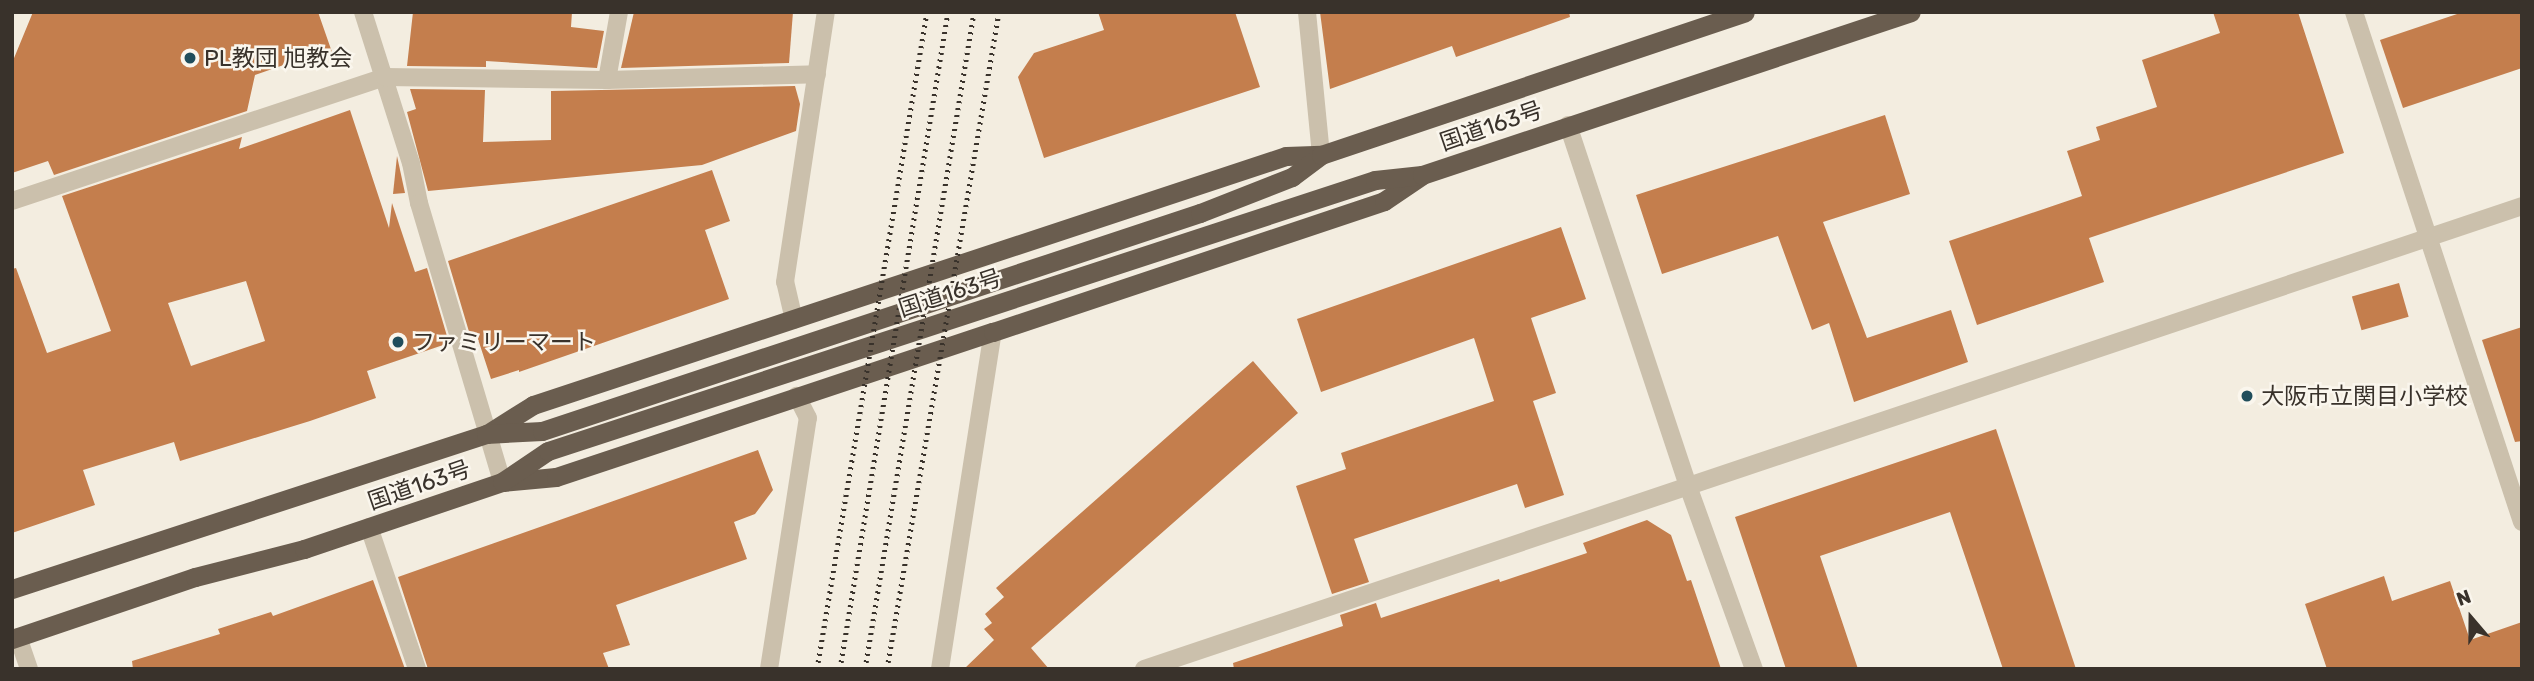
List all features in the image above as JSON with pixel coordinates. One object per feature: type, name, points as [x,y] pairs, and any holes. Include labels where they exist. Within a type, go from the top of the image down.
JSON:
[{"type":"highway","name":"国道163号","points":[[12,589],[486,434],[542,432],[1200,213],[1292,177],[1321,155],[1745,12]]},
{"type":"highway","name":"国道163号","points":[[15,638],[195,577],[304,550],[502,482],[548,451],[1375,180],[1422,175],[1912,12]]},
{"type":"highway","points":[[486,434],[533,405],[1286,156],[1321,155]]},
{"type":"highway","points":[[502,482],[556,477],[993,332],[1384,201],[1422,175]]},
{"type":"street","points":[[363,12],[385,77],[502,482]]},
{"type":"street","points":[[607,80],[619,12]]},
{"type":"street","points":[[794,320],[785,282],[827,12]]},
{"type":"street","points":[[1307,12],[1321,155]]},
{"type":"street","points":[[2354,12],[2522,522]]},
{"type":"street","points":[[12,201],[385,77],[607,80],[817,74]]},
{"type":"street","points":[[1568,125],[1688,485],[1754,669]]},
{"type":"street","points":[[1144,669],[2522,206]]},
{"type":"street","points":[[940,669],[993,332]]},
{"type":"street","points":[[769,669],[808,418],[797,396]]},
{"type":"street","points":[[369,527],[417,669]]},
{"type":"street","points":[[15,638],[29,669]]},
{"type":"building","points":[[33,12],[318,12],[333,55],[318,53],[255,75],[247,111],[54,175],[48,161],[12,173],[12,63]]},
{"type":"building","points":[[413,12],[572,12],[571,27],[604,31],[597,68],[486,61],[486,67],[407,66]]},
{"type":"building","points":[[634,12],[793,12],[789,63],[621,68]]},
{"type":"building","points":[[1098,12],[1235,12],[1260,87],[1044,158],[1018,77],[1034,53],[1104,30]]},
{"type":"building","points":[[1320,12],[1569,12],[1570,17],[1456,57],[1452,46],[1330,89]]},
{"type":"building","points":[[2213,12],[2298,12],[2344,153],[2089,238],[2104,282],[1977,325],[1949,241],[2082,196],[2067,151],[2100,140],[2096,127],[2157,107],[2142,60],[2220,33]]},
{"type":"building","points":[[2463,12],[2522,12],[2522,68],[2403,108],[2380,40]]},
{"type":"building","points":[[795,86],[800,104],[796,131],[702,165],[428,191],[407,112],[416,109],[410,89],[485,90],[483,142],[551,140],[551,91]]},
{"type":"building","points":[[350,110],[389,228],[392,203],[415,272],[427,268],[449,343],[367,371],[376,398],[310,421],[180,461],[174,442],[83,470],[95,505],[12,533],[12,269],[16,268],[47,353],[111,331],[62,196],[242,137],[239,149]],"holes":[[[246,281],[265,341],[191,366],[168,303]]]},
{"type":"building","points":[[1885,115],[1910,194],[1823,222],[1867,338],[1951,310],[1968,362],[1854,402],[1829,323],[1812,330],[1778,236],[1662,274],[1636,195]]},
{"type":"building","points":[[397,156],[405,193],[393,194]]},
{"type":"building","points":[[712,170],[730,221],[705,230],[729,299],[519,372],[491,379],[476,333],[470,335],[448,261]]},
{"type":"building","points":[[1561,227],[1586,299],[1531,318],[1556,393],[1533,401],[1564,495],[1525,508],[1517,484],[1354,539],[1369,582],[1332,594],[1296,486],[1346,469],[1341,453],[1494,401],[1474,338],[1321,392],[1297,319]]},
{"type":"building","points":[[2399,283],[2409,317],[2362,330],[2352,297]]},
{"type":"building","points":[[2522,327],[2522,441],[2515,442],[2482,340]]},
{"type":"building","points":[[1253,361],[1298,413],[1031,648],[1049,669],[964,669],[994,640],[984,629],[992,623],[985,614],[1004,597],[996,588]]},
{"type":"building","points":[[1996,429],[2076,669],[2003,669],[1950,512],[1820,556],[1858,669],[1786,669],[1735,517]]},
{"type":"building","points":[[758,450],[773,490],[755,514],[734,522],[747,559],[616,605],[630,645],[603,653],[609,669],[428,669],[398,577]]},
{"type":"building","points":[[1647,520],[1671,535],[1687,581],[1691,580],[1721,669],[1234,669],[1233,663],[1343,626],[1340,615],[1376,603],[1381,618],[1499,579],[1500,582],[1587,553],[1583,543]]},
{"type":"building","points":[[2384,576],[2392,601],[2450,581],[2470,640],[2522,622],[2522,669],[2327,669],[2305,604]]},
{"type":"building","points":[[373,580],[405,669],[133,669],[132,661],[220,634],[218,629],[271,612],[273,616]]},
{"type":"railway","points":[[817,669],[927,12]]},
{"type":"railway","points":[[840,669],[948,12]]},
{"type":"railway","points":[[865,669],[974,12]]},
{"type":"railway","points":[[887,669],[999,12]]},
{"type":"place","name":"PL教団 旭教会","points":[[190,58]]},
{"type":"place","name":"ファミリーマート","points":[[398,342]]},
{"type":"place","name":"大阪市立関目小学校","points":[[2247,396]]}]
